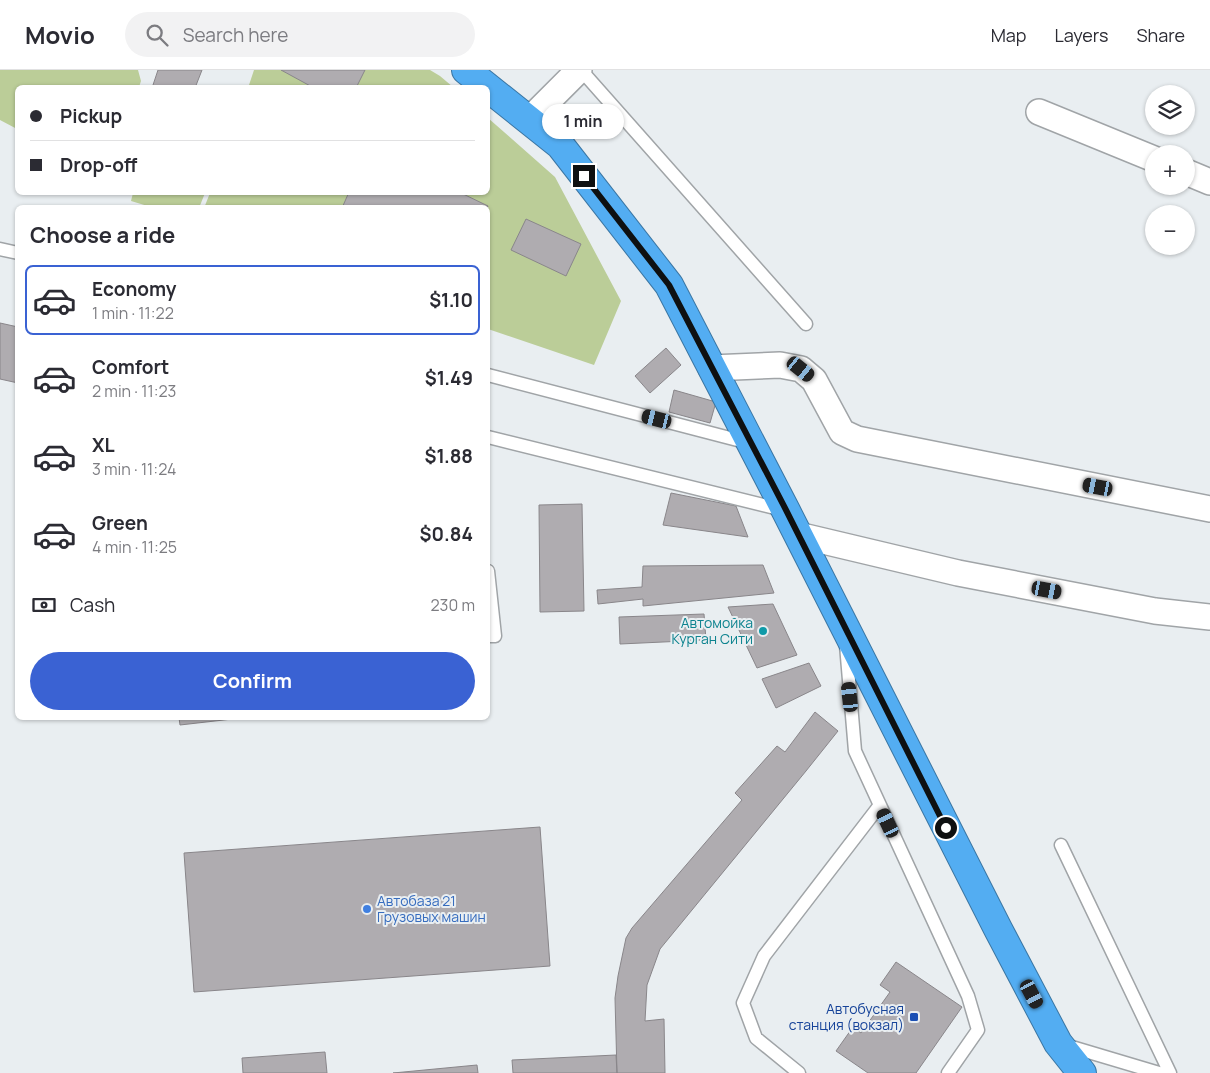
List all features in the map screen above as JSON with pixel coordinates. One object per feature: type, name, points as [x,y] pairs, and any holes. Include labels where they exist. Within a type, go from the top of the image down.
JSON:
[{"type":"highway","points":[[466,70],[485,85]]},
{"type":"highway","points":[[490,89],[560,145],[669,285],[786,510],[998,929],[1058,1043],[1082,1073]]},
{"type":"highway","points":[[1058,1043],[1062,1073]]},
{"type":"street","points":[[529,120],[580,70]]},
{"type":"street","points":[[1039,112],[1145,155]]},
{"type":"street","points":[[1195,176],[1210,182]]},
{"type":"street","points":[[711,368],[780,365],[801,369],[814,380],[842,432],[857,439],[1210,509]]},
{"type":"street","points":[[798,535],[967,575],[1155,611],[1210,617]]},
{"type":"lane","points":[[580,70],[806,324]]},
{"type":"lane","points":[[0,249],[15,252]]},
{"type":"lane","points":[[490,376],[751,444]]},
{"type":"lane","points":[[490,437],[786,510]]},
{"type":"lane","points":[[490,593],[494,636],[490,636]]},
{"type":"lane","points":[[844,625],[855,751],[968,996],[978,1030],[948,1073]]},
{"type":"lane","points":[[799,1073],[756,1038],[743,1004],[764,956],[880,806]]},
{"type":"lane","points":[[1061,845],[1170,1073]]},
{"type":"lane","points":[[1058,1043],[1159,1073]]},
{"type":"green space","points":[[0,70],[138,70],[141,81],[140,85],[15,85],[15,128],[0,120]]},
{"type":"green space","points":[[254,70],[430,70],[451,85],[249,85]]},
{"type":"green space","points":[[490,120],[555,177],[621,301],[594,365],[490,330],[490,205],[205,205],[209,195],[490,195]]},
{"type":"green space","points":[[132,195],[204,195],[200,205],[144,205],[131,201]]},
{"type":"building","points":[[158,70],[202,70],[196,85],[153,85]]},
{"type":"building","points":[[281,70],[365,70],[358,85],[308,85]]},
{"type":"building","points":[[348,195],[465,195],[486,205],[343,205]]},
{"type":"building","points":[[526,219],[581,244],[566,276],[511,250]]},
{"type":"building","points":[[0,323],[15,326],[15,382],[0,379]]},
{"type":"building","points":[[666,348],[681,365],[650,393],[635,376]]},
{"type":"building","points":[[674,390],[716,402],[710,423],[669,412]]},
{"type":"building","points":[[671,493],[736,506],[748,537],[663,525]]},
{"type":"building","points":[[582,504],[584,611],[540,612],[539,505]]},
{"type":"building","points":[[763,565],[774,593],[643,606],[643,599],[598,604],[597,590],[642,587],[643,566]]},
{"type":"building","name":"Автомойка Курган Сити","points":[[773,604],[797,655],[757,668],[728,607]]},
{"type":"building","points":[[704,614],[706,640],[620,644],[619,617]]},
{"type":"building","points":[[809,663],[821,686],[776,708],[762,679]]},
{"type":"building","points":[[815,712],[838,731],[660,949],[647,985],[645,1021],[664,1019],[665,1073],[617,1073],[615,998],[626,938],[632,928],[742,800],[735,793],[777,746],[785,752]]},
{"type":"building","points":[[179,720],[224,720],[180,725]]},
{"type":"building","name":"Автобаза 21 Грузовых машин","points":[[540,827],[550,966],[194,992],[184,853]]},
{"type":"building","name":"Автобусная станция (вокзал)","points":[[896,962],[962,1007],[916,1073],[868,1073],[836,1051],[853,1027],[861,1033],[890,992],[880,985]]},
{"type":"building","points":[[325,1052],[327,1073],[243,1073],[242,1058]]},
{"type":"building","points":[[616,1055],[617,1073],[513,1073],[512,1060]]},
{"type":"building","points":[[477,1065],[478,1073],[393,1073]]},
{"type":"place","name":"Автомойка Курган Сити","points":[[763,631]]},
{"type":"place","name":"Автобаза 21 Грузовых машин","points":[[367,909]]},
{"type":"place","name":"Автобусная станция (вокзал)","points":[[914,1017]]},
{"type":"route","points":[[584,176],[669,285],[786,510],[946,828]]}]
